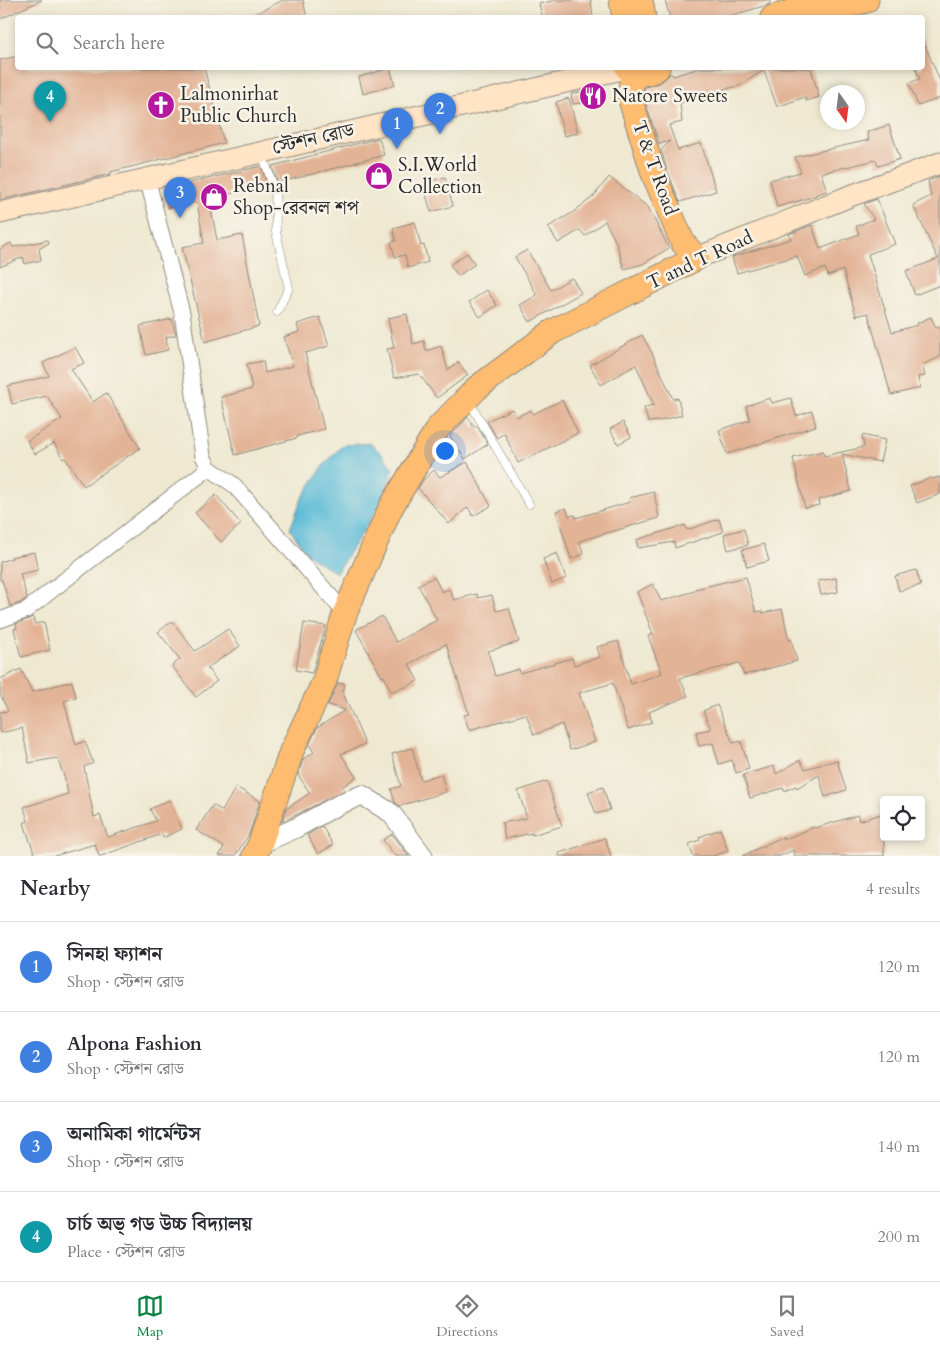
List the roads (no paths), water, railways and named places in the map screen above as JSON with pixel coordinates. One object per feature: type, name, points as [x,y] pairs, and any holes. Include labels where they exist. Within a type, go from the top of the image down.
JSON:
[{"type":"highway","points":[[622,0],[624,15]]},
{"type":"highway","points":[[640,0],[642,15]]},
{"type":"highway","points":[[784,15],[838,0]]},
{"type":"highway","points":[[811,15],[866,0]]},
{"type":"main road","name":"স্টেশন রোড","points":[[0,213],[261,151],[631,70]]},
{"type":"main road","name":"T & T Road","points":[[636,70],[629,95],[654,175],[684,243],[697,258]]},
{"type":"main road","name":"T and T Road","points":[[257,850],[292,750],[324,682],[345,613],[390,509],[438,428],[472,392],[552,332],[697,258],[940,162]]},
{"type":"street","points":[[147,178],[182,313],[203,456],[209,468],[234,486],[345,613]]},
{"type":"street","points":[[0,620],[25,611],[209,468]]},
{"type":"street","points":[[257,850],[338,805],[362,795],[391,813],[423,856]]},
{"type":"lane","points":[[261,151],[275,192],[276,232],[289,288],[277,312]]},
{"type":"lane","points":[[472,392],[529,504]]},
{"type":"water","points":[[370,443],[382,454],[393,469],[380,505],[336,573],[307,554],[290,529],[302,498],[324,465],[343,445]]},
{"type":"place","name":"Natore Sweets","points":[[593,96]]},
{"type":"place","name":"Lalmonirhat Public Church","points":[[161,105]]},
{"type":"place","name":"চার্চ অভ্ গড ‍উচ্চ বিদ্যালয়","points":[[50,122]]},
{"type":"place","name":"Alpona Fashion","points":[[440,134]]},
{"type":"place","name":"সিনহা ফ্যাশন","points":[[397,149]]},
{"type":"place","name":"S.I.World Collection","points":[[379,176]]},
{"type":"place","name":"Rebnal Shop-রেবনল শপ","points":[[214,197]]},
{"type":"place","name":"অনামিকা গার্মেন্টস","points":[[180,218]]}]
